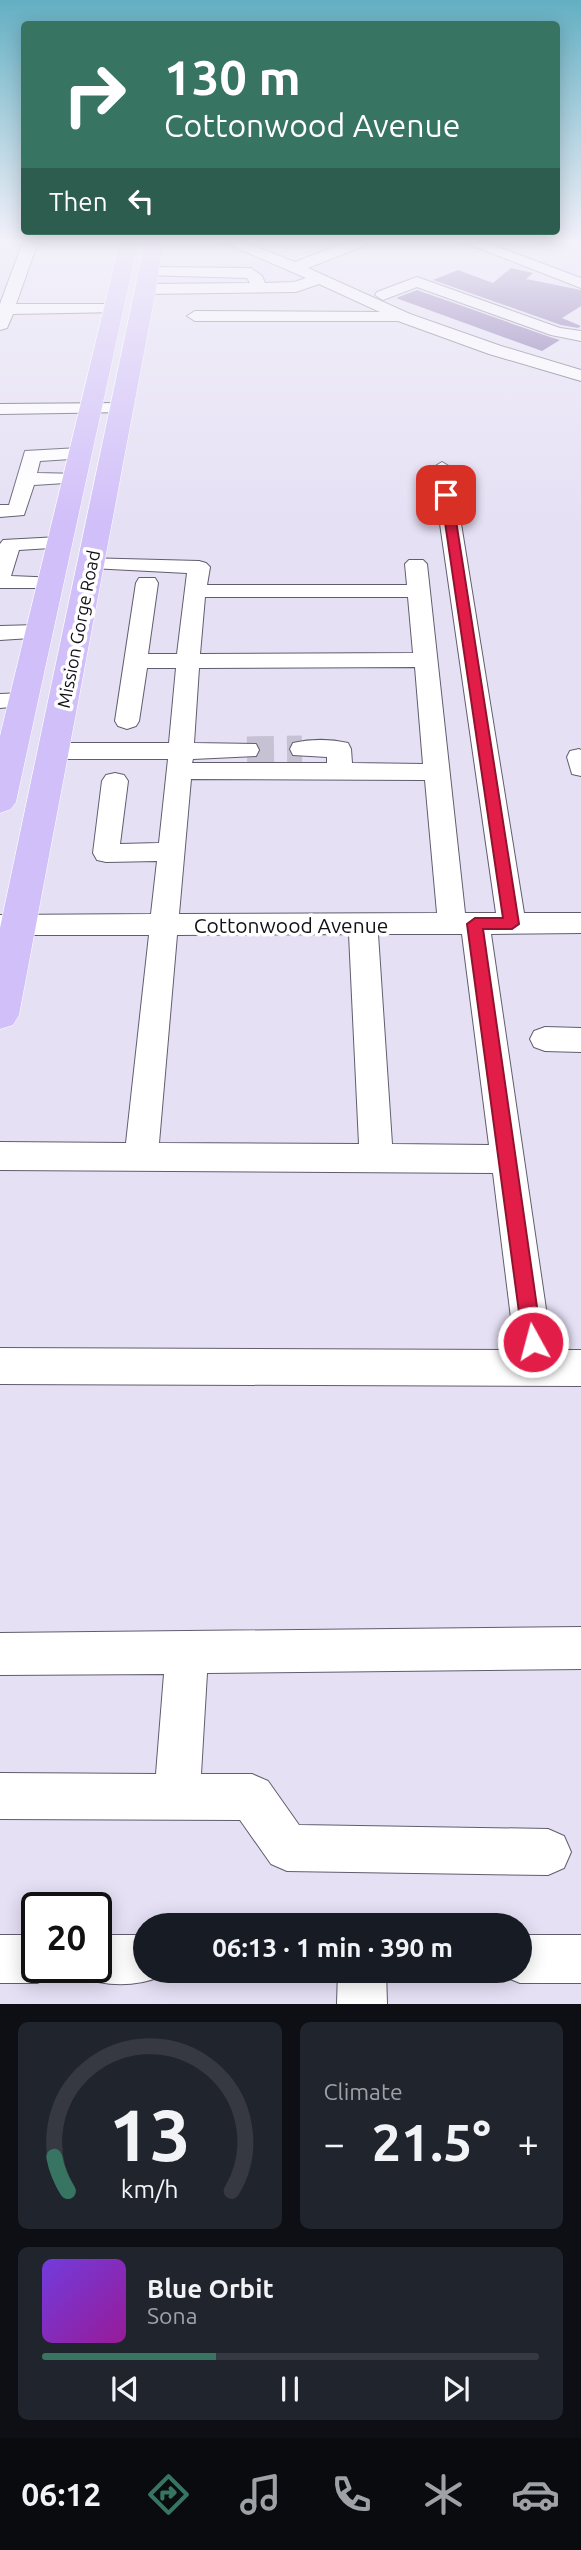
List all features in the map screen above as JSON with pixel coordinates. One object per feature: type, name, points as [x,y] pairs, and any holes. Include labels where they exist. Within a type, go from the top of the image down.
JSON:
[{"type":"main road","name":"Mission Gorge Road","points":[[1,797],[12,701],[38,632],[107,336]]},
{"type":"main road","name":"Mission Gorge Road","points":[[0,1015],[9,925],[53,751],[137,336]]},
{"type":"street","points":[[455,336],[581,376]]},
{"type":"street","points":[[0,409],[122,408]]},
{"type":"street","points":[[0,511],[18,511],[26,479],[76,466]]},
{"type":"street","points":[[442,468],[512,924]]},
{"type":"street","points":[[0,576],[10,544],[59,543]]},
{"type":"street","points":[[91,562],[198,567],[141,1156]]},
{"type":"street","points":[[416,564],[435,772],[508,1159],[536,1368]]},
{"type":"street","points":[[0,582],[50,583]]},
{"type":"street","points":[[127,721],[147,583]]},
{"type":"street","points":[[195,591],[418,592]]},
{"type":"street","points":[[0,633],[38,632]]},
{"type":"street","points":[[136,661],[425,660]]},
{"type":"street","points":[[302,749],[340,749],[340,771]]},
{"type":"street","points":[[180,761],[247,750]]},
{"type":"street","points":[[53,751],[340,771],[435,772]]},
{"type":"street","points":[[115,781],[106,853],[172,852]]},
{"type":"street","name":"Cottonwood Avenue","points":[[9,925],[581,923]]},
{"type":"street","points":[[363,925],[376,1158]]},
{"type":"street","points":[[545,1039],[581,1040]]},
{"type":"street","points":[[0,1156],[508,1159]]},
{"type":"street","points":[[0,1366],[581,1368]]},
{"type":"street","points":[[0,1654],[581,1648]]},
{"type":"street","points":[[177,1796],[187,1652]]},
{"type":"street","points":[[0,1796],[252,1797],[287,1848],[548,1852]]},
{"type":"street","points":[[0,1959],[21,1959]]},
{"type":"street","points":[[112,1959],[133,1959]]},
{"type":"street","points":[[532,1959],[581,1959]]},
{"type":"street","points":[[362,1983],[362,2004]]},
{"type":"building","points":[[499,336],[547,336],[560,340],[542,351]]},
{"type":"tunnel","points":[[247,750],[302,749]]},
{"type":"route","points":[[446,495],[512,924],[475,924],[533,1342]]}]
